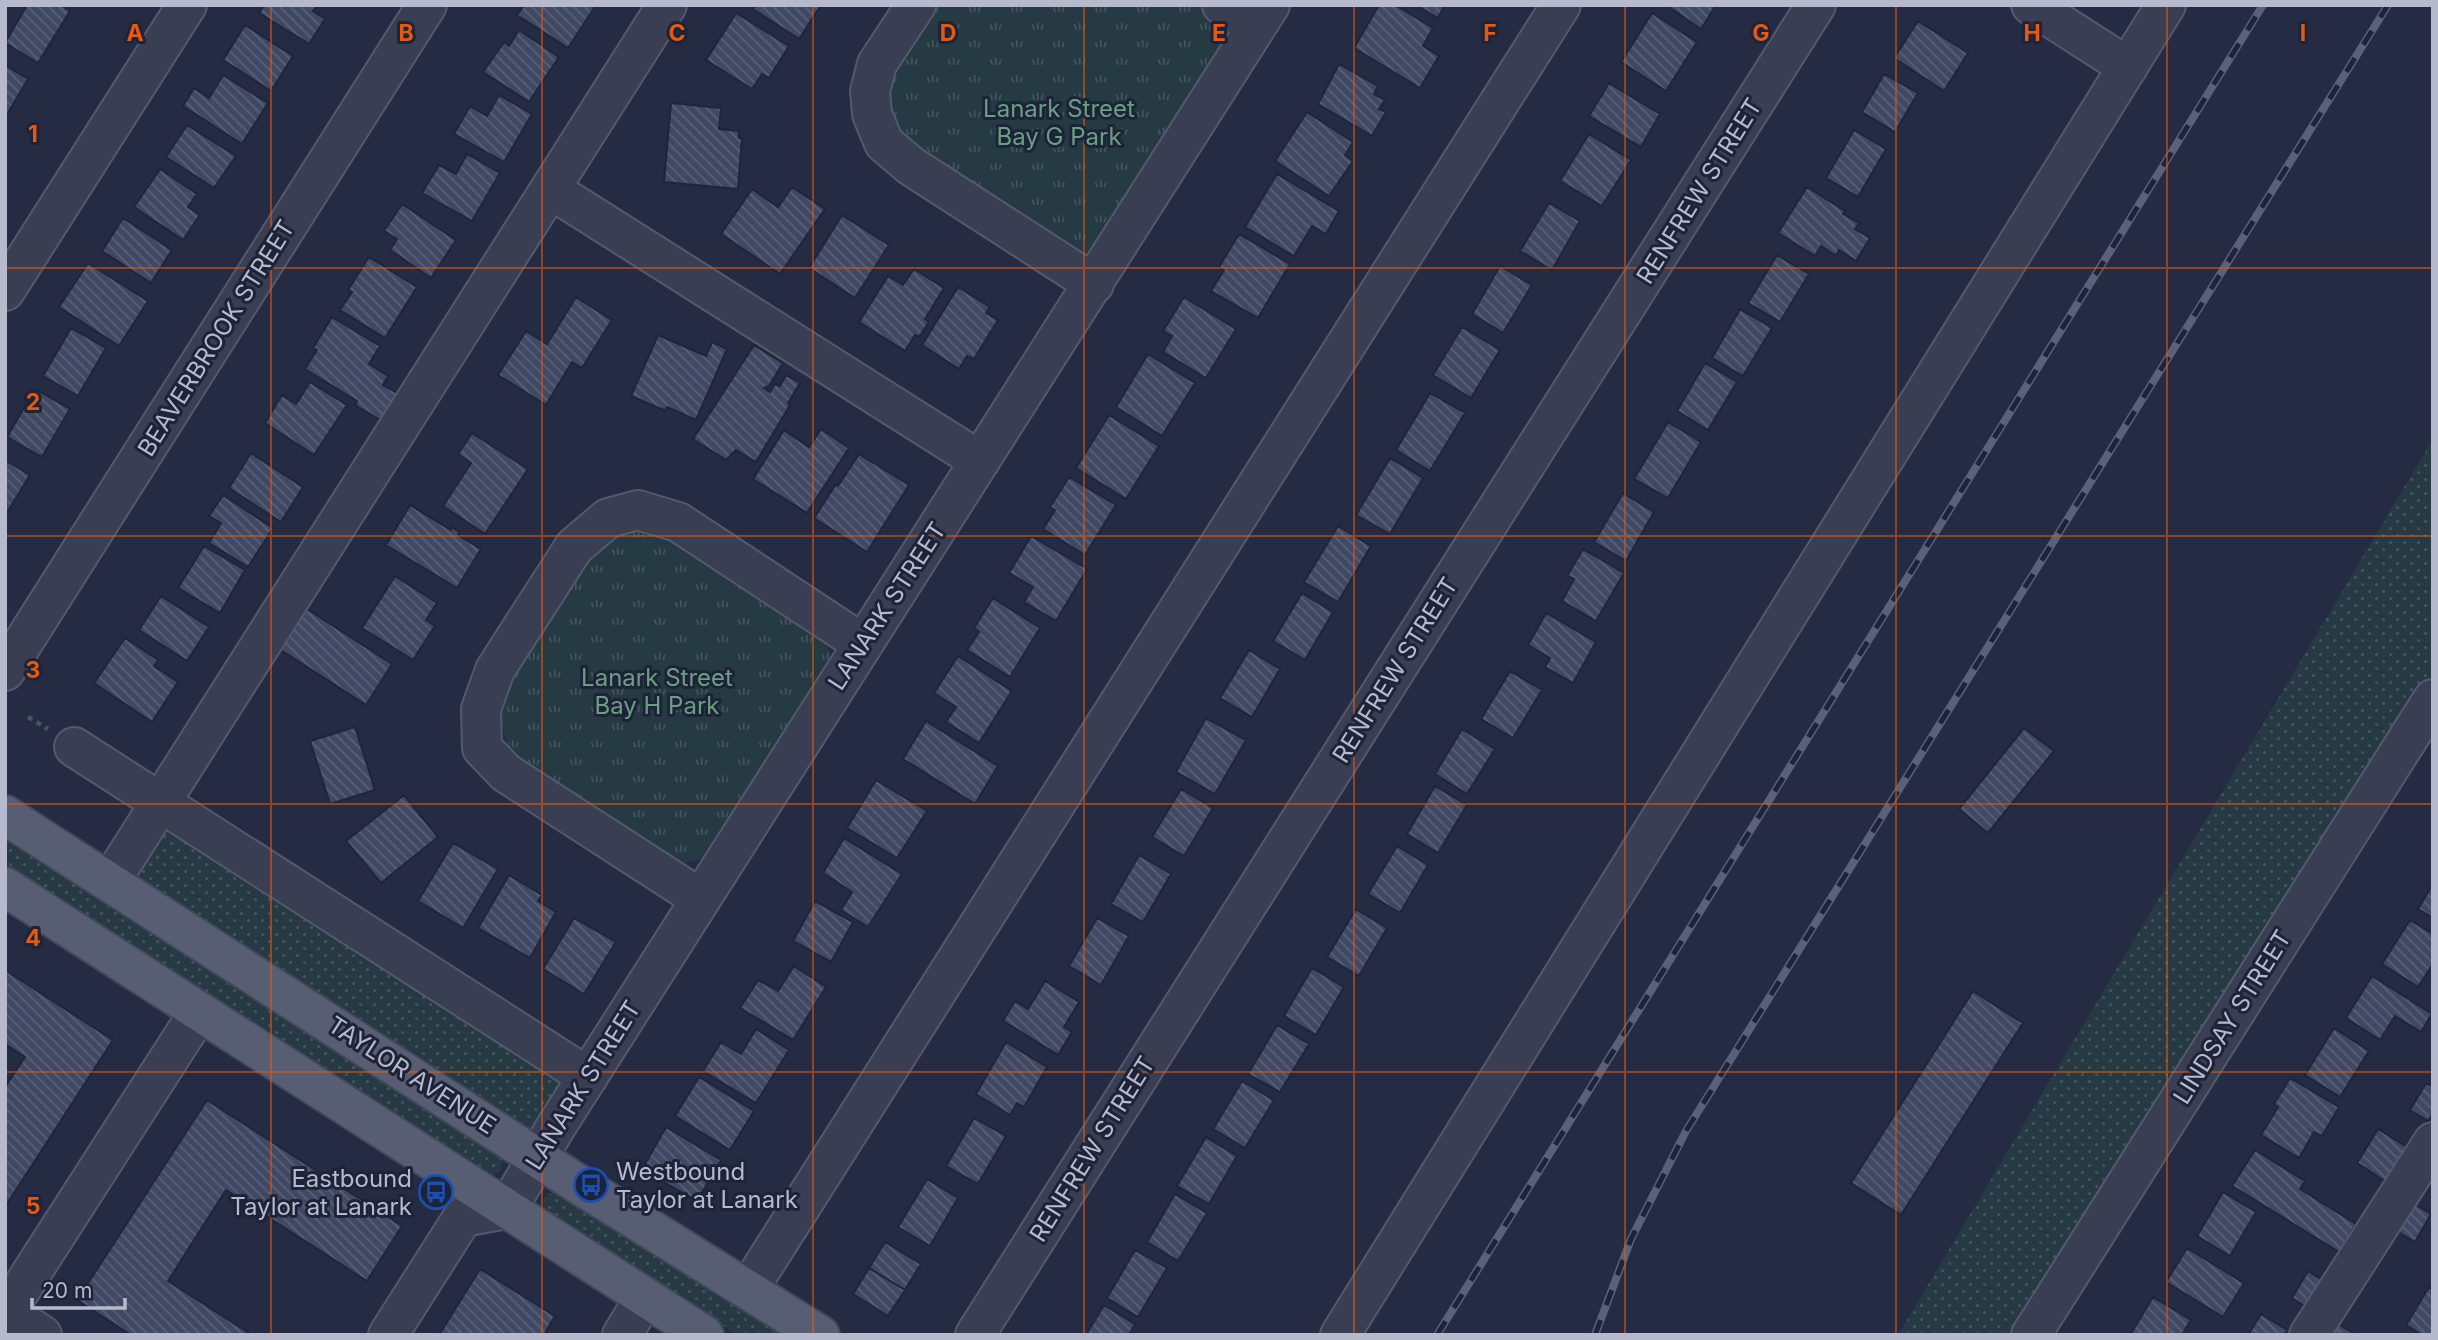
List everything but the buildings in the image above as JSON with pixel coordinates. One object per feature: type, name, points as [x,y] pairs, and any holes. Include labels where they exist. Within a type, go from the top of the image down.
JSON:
[{"type":"main road","name":"TAYLOR AVENUE","points":[[5,815],[820,1335]]},
{"type":"main road","points":[[5,887],[704,1335]]},
{"type":"street","points":[[5,291],[187,5]]},
{"type":"street","name":"BEAVERBROOK STREET","points":[[5,671],[427,5]]},
{"type":"street","points":[[110,882],[667,5]]},
{"type":"street","points":[[916,5],[877,64],[870,91],[872,114],[884,143],[911,166],[1094,284]]},
{"type":"street","points":[[1222,5],[1263,16]]},
{"type":"street","points":[[748,1290],[1561,5]]},
{"type":"street","name":"RENFREW STREET","points":[[975,1335],[1816,5]]},
{"type":"street","points":[[2031,5],[2128,67]]},
{"type":"street","points":[[1340,1335],[2166,5]]},
{"type":"street","name":"LANARK STREET","points":[[507,1209],[587,1077],[1263,16]]},
{"type":"street","points":[[550,189],[980,461]]},
{"type":"street","points":[[701,900],[506,773],[482,748],[481,709],[495,670],[574,547],[608,518],[638,510],[678,522],[863,644]]},
{"type":"street","name":"LINDSAY STREET","points":[[2031,1335],[2433,699]]},
{"type":"street","points":[[74,747],[587,1077]]},
{"type":"street","points":[[42,1335],[6,1313],[200,1012]]},
{"type":"street","points":[[2309,1335],[2433,1142]]},
{"type":"street","points":[[388,1335],[463,1217],[507,1209]]},
{"type":"street","points":[[622,1335],[645,1297]]},
{"type":"green space","name":"Lanark Street Bay G Park","points":[[916,5],[1222,5],[1256,27],[1094,284],[884,143],[877,64]]},
{"type":"green space","points":[[2433,439],[2433,688],[2010,1335],[1898,1335]]},
{"type":"green space","name":"Lanark Street Bay H Park","points":[[624,530],[668,533],[821,633],[833,659],[708,857],[675,865],[516,763],[498,718],[514,668],[588,555]]},
{"type":"green space","points":[[160,803],[588,1077],[538,1156],[110,882]]},
{"type":"green space","points":[[5,834],[503,1157],[501,1170],[493,1175],[484,1174],[5,867]]},
{"type":"green space","points":[[554,1191],[789,1335],[738,1335],[548,1214],[544,1207],[544,1198]]},
{"type":"railway","points":[[1437,1335],[2263,5]]},
{"type":"railway","points":[[1595,1335],[1631,1239],[1686,1131],[2388,5]]},
{"type":"place","name":"Westbound Taylor at Lanark","points":[[591,1185]]},
{"type":"place","name":"Eastbound Taylor at Lanark","points":[[436,1192]]}]
